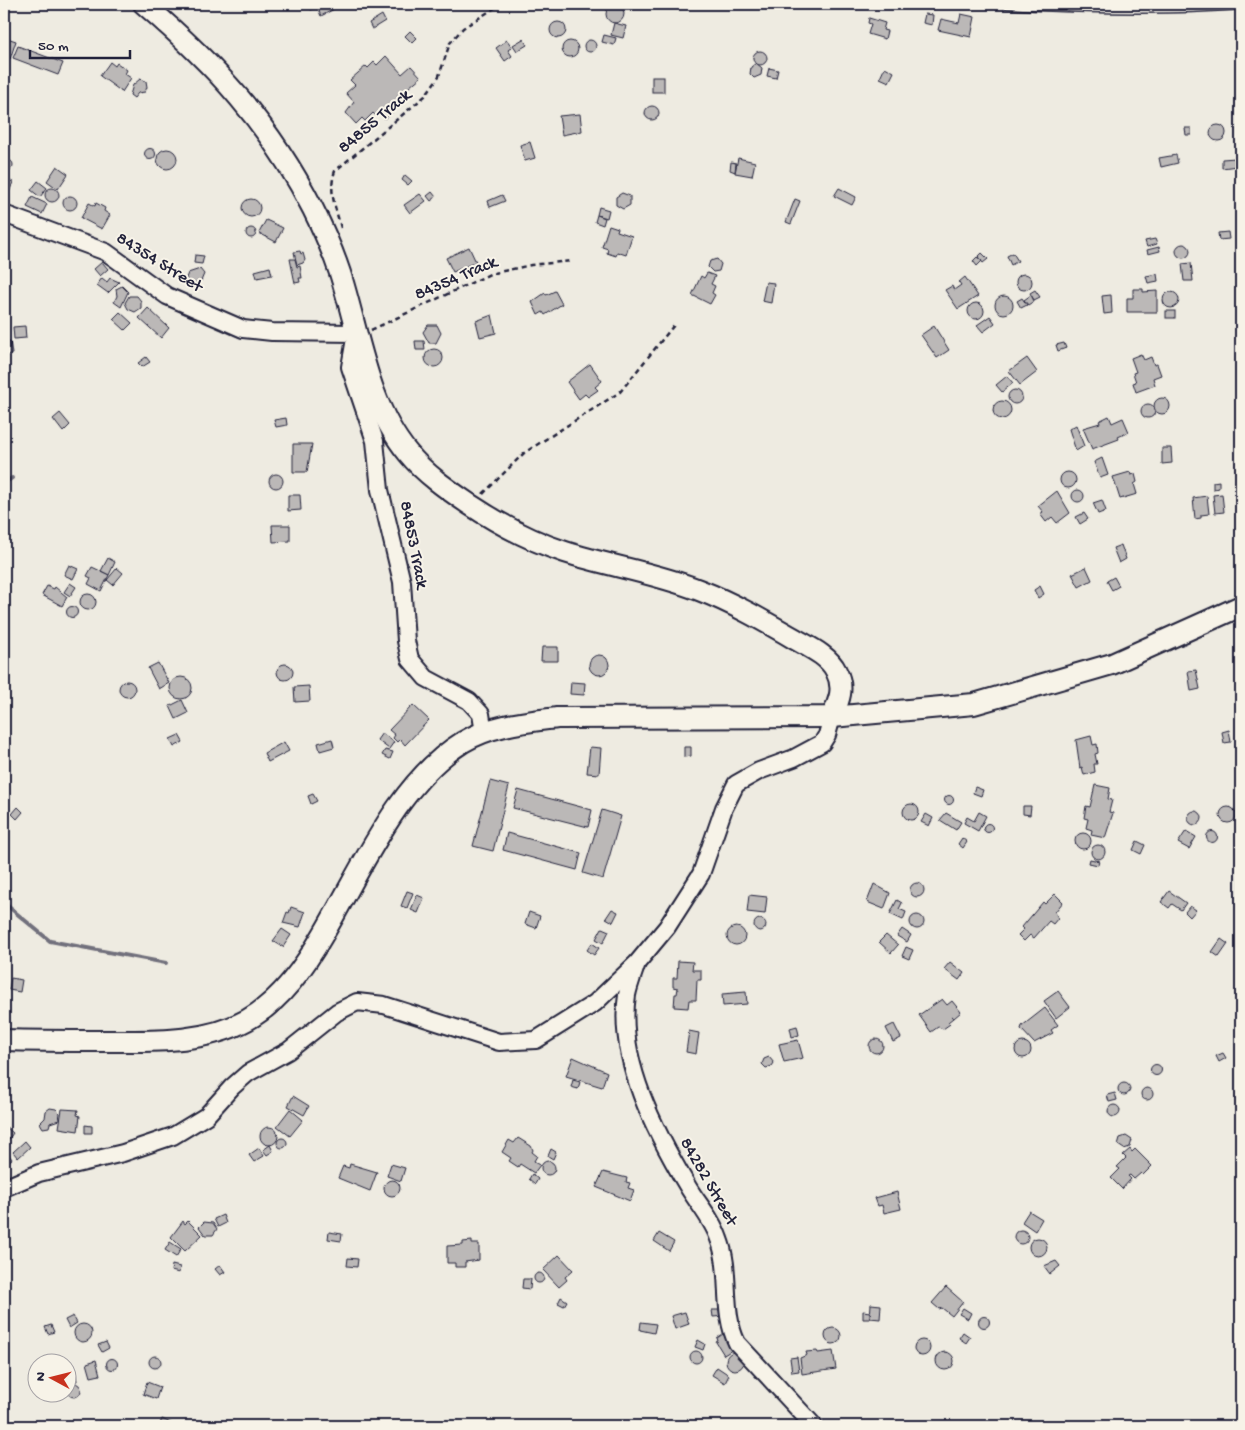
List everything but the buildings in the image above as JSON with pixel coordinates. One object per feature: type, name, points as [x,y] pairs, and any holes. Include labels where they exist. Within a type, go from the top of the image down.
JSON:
[{"type":"street","points":[[144,4],[220,74],[254,113],[290,165],[314,212],[340,273],[377,400],[407,452],[437,482],[518,533],[564,551],[698,589],[748,612],[825,658],[836,669],[841,684],[866,714]]},
{"type":"street","name":"84354 Street","points":[[4,214],[106,252],[167,296],[243,329],[272,332],[356,333]]},
{"type":"street","name":"84853 Track","points":[[356,333],[350,367],[375,441],[380,490],[402,582],[406,641],[410,660],[426,678],[469,701],[480,714],[484,732]]},
{"type":"street","points":[[4,1040],[176,1039],[219,1031],[247,1020],[273,1000],[293,980],[318,944],[396,808],[424,773],[464,742],[484,732],[515,723],[558,718],[832,717],[984,702],[1112,664],[1241,606]]},
{"type":"street","points":[[4,1188],[39,1173],[123,1153],[173,1136],[206,1116],[232,1087],[248,1073],[288,1051],[337,1012],[357,1002],[384,1005],[499,1042],[536,1040],[596,1003],[637,963],[667,927],[701,874],[724,808],[736,784],[759,771],[794,758],[822,743],[827,735],[840,697],[841,684]]},
{"type":"street","name":"84282 Street","points":[[637,963],[627,993],[626,1012],[630,1050],[651,1121],[702,1210],[715,1228],[720,1242],[727,1281],[731,1330],[737,1343],[814,1426]]},
{"type":"lane","points":[[1007,4],[1099,10],[1204,8],[1241,5]]},
{"type":"path","name":"84855 Track","points":[[344,236],[332,192],[331,182],[335,172],[425,96],[439,76],[450,43],[463,28],[501,4]]},
{"type":"path","name":"84354 Track","points":[[356,333],[377,329],[490,274],[531,265],[571,261]]},
{"type":"path","points":[[473,506],[495,479],[524,453],[620,392],[674,325]]},
{"type":"waterway","points":[[4,483],[12,478]]},
{"type":"waterway","points":[[4,903],[50,941],[166,963]]}]
